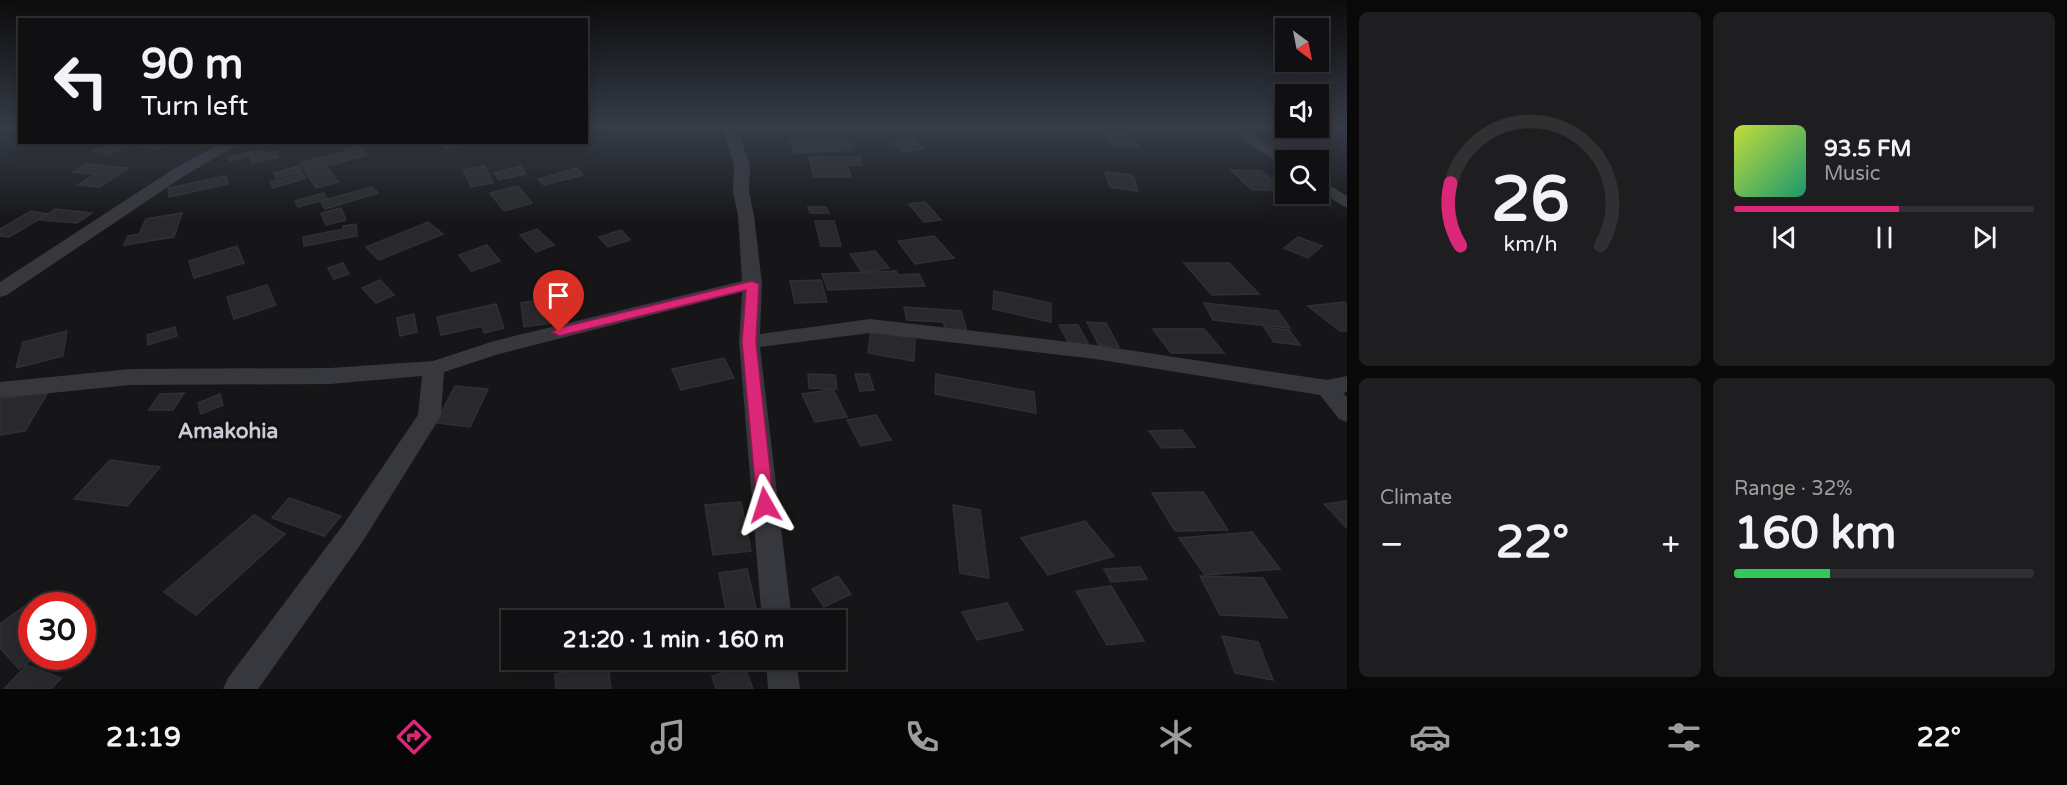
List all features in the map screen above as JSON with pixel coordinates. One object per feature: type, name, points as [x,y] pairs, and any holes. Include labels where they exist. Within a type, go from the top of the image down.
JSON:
[{"type":"street","points":[[0,291],[178,173],[205,158]]},
{"type":"street","points":[[740,158],[742,165],[741,192],[746,215],[752,284],[749,342],[776,610]]},
{"type":"street","points":[[1329,191],[1347,203]]},
{"type":"street","points":[[0,390],[131,377],[330,376],[434,368],[494,348],[752,284]]},
{"type":"street","points":[[749,342],[870,326],[1095,352],[1337,386],[1347,413]]},
{"type":"street","points":[[239,689],[353,533],[429,416],[434,368]]},
{"type":"street","points":[[782,670],[784,689]]},
{"type":"building","points":[[251,158],[274,158],[252,163]]},
{"type":"building","points":[[319,158],[355,158],[326,166],[338,182],[316,188],[300,163]]},
{"type":"building","points":[[809,158],[860,158],[862,165],[847,165],[851,177],[814,177]]},
{"type":"building","points":[[86,164],[128,168],[100,187],[78,185],[95,174],[73,172]]},
{"type":"building","points":[[299,166],[302,172],[276,178],[274,173]]},
{"type":"building","points":[[485,166],[493,183],[471,187],[463,170]]},
{"type":"building","points":[[521,166],[526,174],[499,180],[494,173]]},
{"type":"building","points":[[577,168],[583,175],[544,185],[538,179]]},
{"type":"building","points":[[1231,170],[1262,171],[1275,182],[1275,190],[1252,190]]},
{"type":"building","points":[[1105,172],[1133,175],[1138,191],[1110,187]]},
{"type":"building","points":[[303,174],[306,178],[273,188],[270,182]]},
{"type":"building","points":[[226,176],[228,184],[169,197],[168,188]]},
{"type":"building","points":[[518,186],[532,203],[504,211],[490,193]]},
{"type":"building","points":[[372,187],[378,193],[325,209],[321,201]]},
{"type":"building","points":[[324,193],[327,199],[298,207],[295,201]]},
{"type":"building","points":[[925,202],[941,220],[924,222],[909,204]]},
{"type":"building","points":[[808,207],[826,207],[829,213],[810,213]]},
{"type":"building","points":[[341,208],[346,220],[326,225],[321,213]]},
{"type":"building","points":[[55,209],[92,213],[77,223],[40,220]]},
{"type":"building","points":[[31,211],[48,214],[9,237],[0,236],[0,229]]},
{"type":"building","points":[[182,213],[174,237],[124,245],[128,236],[139,234],[146,219]]},
{"type":"building","points":[[815,221],[834,221],[841,246],[821,246]]},
{"type":"building","points":[[428,222],[443,234],[379,260],[366,247]]},
{"type":"building","points":[[356,224],[357,236],[304,246],[303,237]]},
{"type":"building","points":[[537,229],[554,245],[536,252],[520,235]]},
{"type":"building","points":[[621,230],[630,240],[608,247],[599,237]]},
{"type":"building","points":[[934,236],[954,258],[915,264],[898,241]]},
{"type":"building","points":[[1298,237],[1322,246],[1308,258],[1284,248]]},
{"type":"building","points":[[487,245],[500,261],[472,271],[459,255]]},
{"type":"building","points":[[237,246],[244,263],[194,278],[189,261]]},
{"type":"building","points":[[875,251],[889,268],[862,272],[850,254]]},
{"type":"building","points":[[343,263],[349,274],[334,279],[328,268]]},
{"type":"building","points":[[1184,263],[1229,263],[1259,294],[1212,295]]},
{"type":"building","points":[[896,271],[898,275],[919,274],[925,286],[828,290],[822,274]]},
{"type":"building","points":[[380,280],[394,295],[376,303],[362,288]]},
{"type":"building","points":[[821,280],[827,302],[795,303],[790,281]]},
{"type":"building","points":[[267,285],[276,305],[234,319],[227,297]]},
{"type":"building","points":[[994,291],[1051,303],[1051,322],[993,309]]},
{"type":"building","points":[[561,297],[565,321],[524,327],[521,303]]},
{"type":"building","points":[[1344,302],[1347,304],[1347,331],[1340,331],[1308,306]]},
{"type":"building","points":[[1204,303],[1278,311],[1290,328],[1213,320]]},
{"type":"building","points":[[496,304],[504,328],[484,333],[482,326],[441,335],[437,317]]},
{"type":"building","points":[[904,307],[961,311],[967,332],[946,331],[943,322],[907,320]]},
{"type":"building","points":[[414,314],[417,332],[400,336],[397,318]]},
{"type":"building","points":[[1087,322],[1106,323],[1119,347],[1099,345]]},
{"type":"building","points":[[1059,325],[1078,325],[1090,347],[1071,347]]},
{"type":"building","points":[[175,327],[177,336],[148,345],[147,335]]},
{"type":"building","points":[[1264,327],[1289,330],[1300,345],[1274,342]]},
{"type":"building","points":[[871,329],[915,336],[914,361],[868,353]]},
{"type":"building","points":[[1153,329],[1204,329],[1224,353],[1171,353]]},
{"type":"building","points":[[67,331],[63,356],[16,368],[23,342]]},
{"type":"building","points":[[724,358],[734,378],[681,390],[672,369]]},
{"type":"building","points":[[808,374],[835,375],[837,389],[809,388]]},
{"type":"building","points":[[855,374],[869,374],[874,390],[860,391]]},
{"type":"building","points":[[936,374],[1034,392],[1036,413],[935,394]]},
{"type":"building","points":[[455,386],[488,389],[470,427],[436,423]]},
{"type":"building","points":[[833,389],[847,417],[815,422],[802,394]]},
{"type":"building","points":[[48,392],[25,431],[0,435],[0,399]]},
{"type":"building","points":[[184,393],[173,410],[149,410],[160,394]]},
{"type":"building","points":[[220,394],[223,405],[201,414],[198,403]]},
{"type":"building","points":[[876,415],[891,440],[861,446],[847,420]]},
{"type":"building","points":[[1182,430],[1195,447],[1162,448],[1149,431]]},
{"type":"building","points":[[110,460],[160,467],[127,506],[74,499]]},
{"type":"building","points":[[1203,492],[1228,530],[1175,531],[1152,493]]},
{"type":"building","points":[[289,498],[341,516],[324,536],[272,518]]},
{"type":"building","points":[[1347,501],[1347,528],[1324,504]]},
{"type":"building","points":[[741,502],[751,551],[713,555],[705,505]]},
{"type":"building","points":[[953,505],[980,510],[989,578],[960,573]]},
{"type":"building","points":[[254,515],[285,534],[196,615],[164,592]]},
{"type":"building","points":[[1085,521],[1114,556],[1048,575],[1021,538]]},
{"type":"building","points":[[1252,532],[1280,569],[1205,575],[1179,538]]},
{"type":"building","points":[[1140,567],[1147,579],[1111,582],[1104,569]]},
{"type":"building","points":[[747,569],[756,610],[726,610],[719,573]]},
{"type":"building","points":[[838,576],[851,594],[824,607],[812,589]]},
{"type":"building","points":[[1200,576],[1263,578],[1287,618],[1220,615]]},
{"type":"building","points":[[1111,586],[1144,641],[1107,645],[1076,591]]},
{"type":"building","points":[[1007,603],[1023,630],[977,640],[962,612]]},
{"type":"building","points":[[18,611],[18,668],[0,648],[0,624]]},
{"type":"building","points":[[1222,636],[1258,642],[1273,680],[1235,673]]},
{"type":"building","points":[[22,670],[40,670],[61,678],[51,689],[4,689]]},
{"type":"building","points":[[576,670],[609,670],[611,689],[556,689],[555,674]]},
{"type":"building","points":[[731,670],[746,670],[753,689],[716,689],[712,676]]},
{"type":"district","name":"Amakohia","points":[[228,431]]},
{"type":"route","points":[[559,332],[752,284],[749,342],[765,505]]}]
